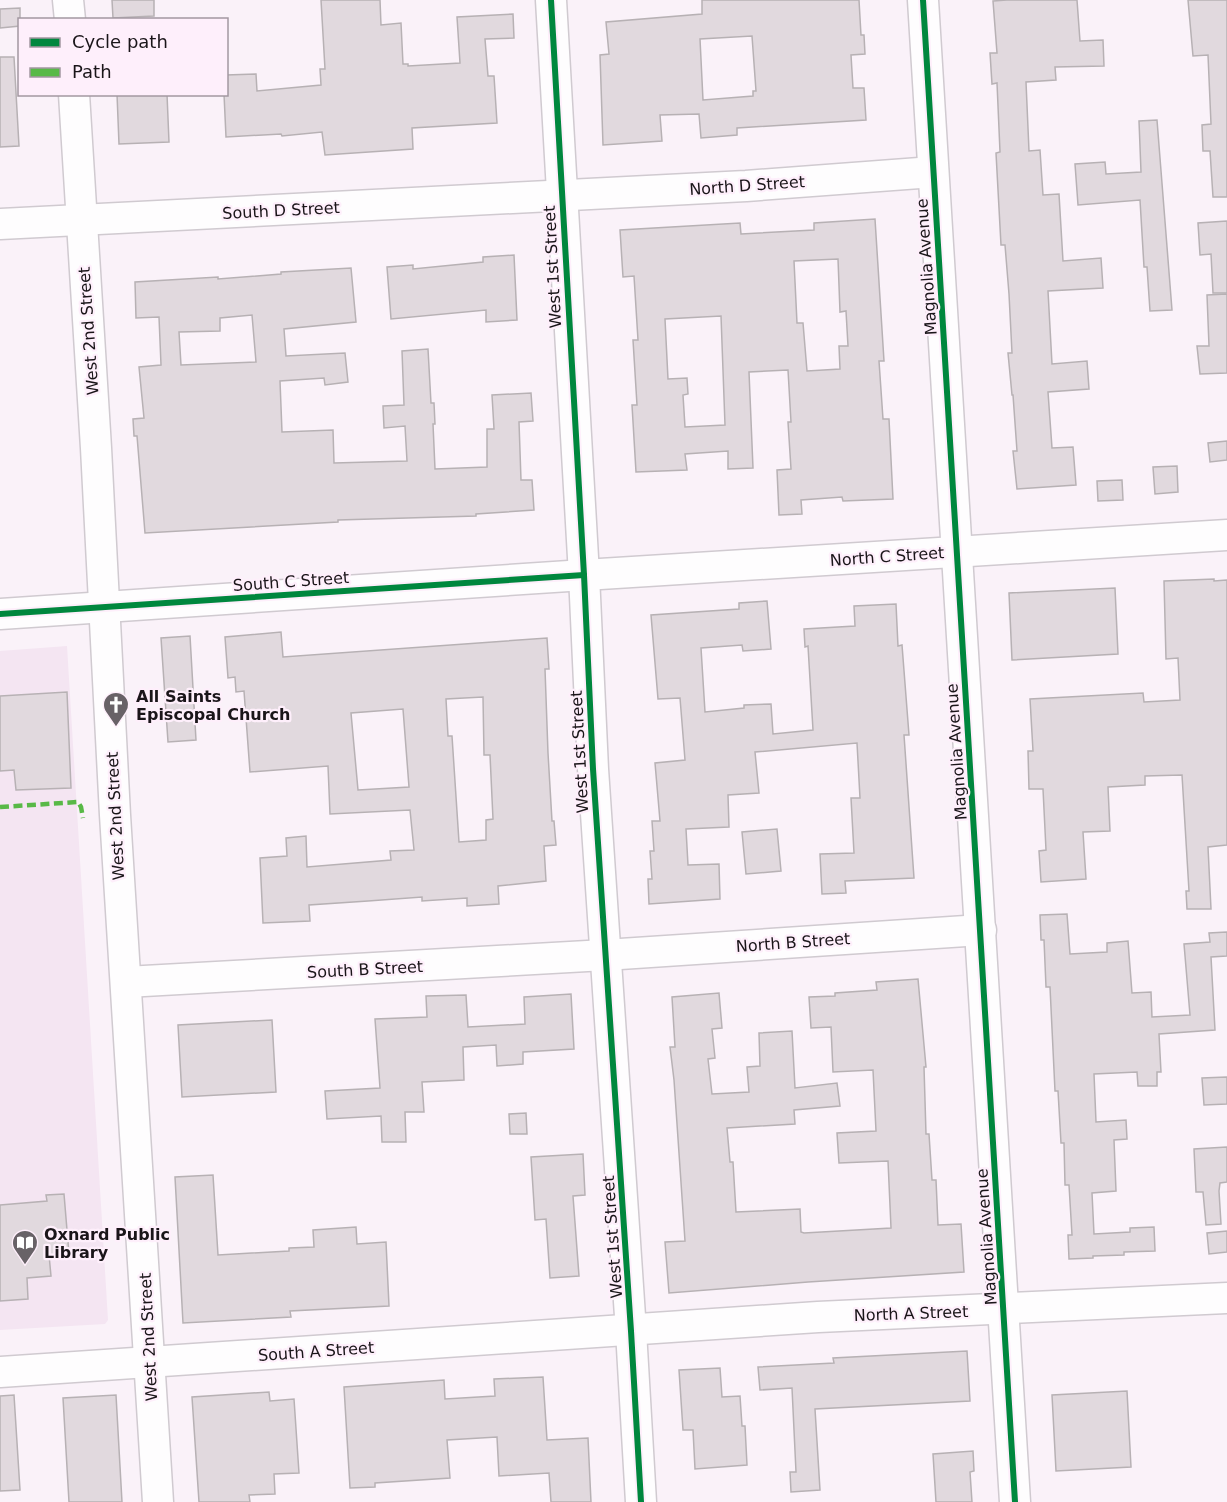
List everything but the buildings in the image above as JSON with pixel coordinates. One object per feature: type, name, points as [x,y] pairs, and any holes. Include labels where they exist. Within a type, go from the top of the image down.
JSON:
[{"type":"street","points":[[68,0],[70,18]]},
{"type":"street","name":"West 1st Street","points":[[551,0],[584,575],[592,769],[632,1331],[641,1502]]},
{"type":"street","name":"Magnolia Avenue","points":[[923,0],[1005,1309],[1015,1502]]},
{"type":"street","name":"West 2nd Street","points":[[74,96],[115,815],[158,1502]]},
{"type":"street","name":"North D Street","points":[[561,195],[746,186],[933,172]]},
{"type":"street","name":"South D Street","points":[[0,224],[561,195]]},
{"type":"street","name":"North C Street","points":[[584,575],[1227,535]]},
{"type":"street","name":"South C Street","points":[[0,614],[584,575]]},
{"type":"street","name":"North B Street","points":[[605,955],[981,930]]},
{"type":"street","name":"South B Street","points":[[126,982],[605,955]]},
{"type":"street","name":"North A Street","points":[[632,1331],[818,1317],[1227,1298]]},
{"type":"street","name":"South A Street","points":[[0,1372],[632,1331]]},
{"type":"shaded area","points":[[67,646],[108,1320],[105,1324],[0,1330],[0,651]]},
{"type":"marked path","points":[[0,807],[78,802],[83,818]]},
{"type":"cycle path","points":[[551,0],[593,769],[641,1502]]},
{"type":"cycle path","points":[[923,0],[1015,1502]]},
{"type":"cycle path","points":[[0,614],[584,575]]},
{"type":"place","name":"All Saints Episcopal Church","points":[[116,728]]},
{"type":"place","name":"Oxnard Public Library","points":[[25,1266]]}]
